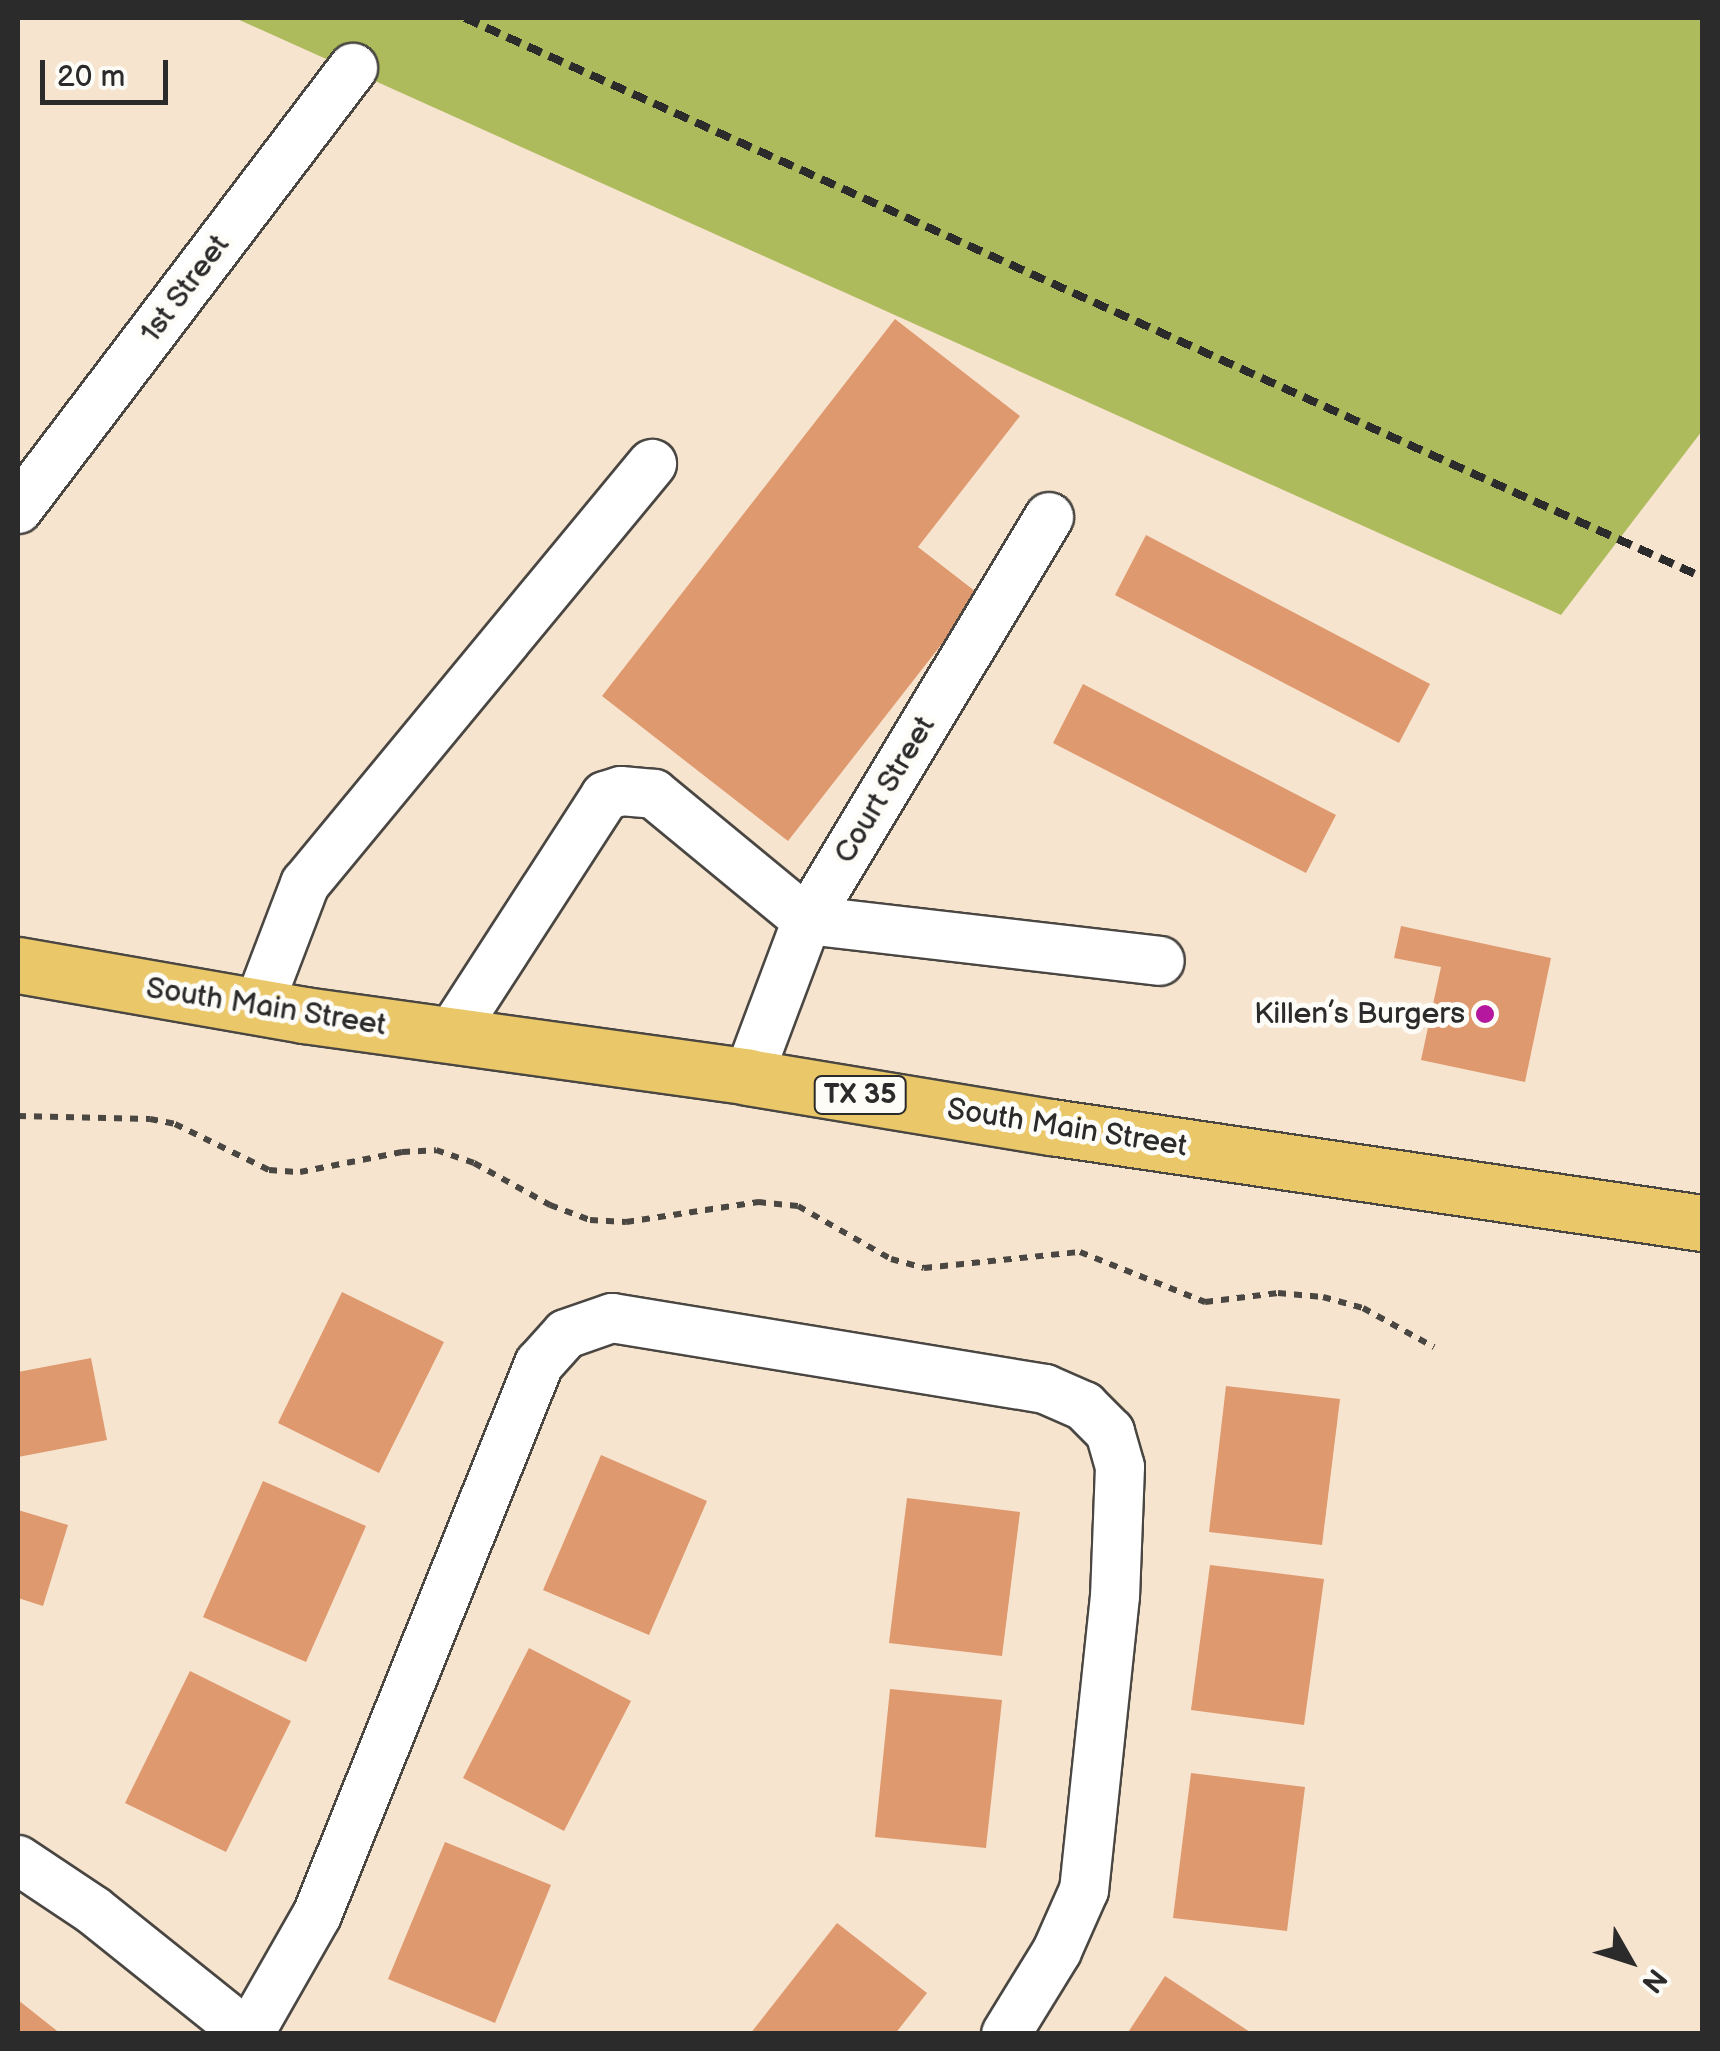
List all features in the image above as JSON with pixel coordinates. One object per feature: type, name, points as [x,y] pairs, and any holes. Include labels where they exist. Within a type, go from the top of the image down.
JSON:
[{"type":"main road","name":"South Main Street","points":[[18,965],[258,1007],[748,1077],[1050,1127],[1702,1223]]},
{"type":"street","name":"1st Street","points":[[18,509],[352,68]]},
{"type":"street","points":[[258,1007],[305,884],[652,464]]},
{"type":"street","name":"Court Street","points":[[748,1077],[808,920],[1049,517]]},
{"type":"street","points":[[450,1036],[605,796],[622,791],[654,794],[808,920],[1160,961]]},
{"type":"street","points":[[18,1860],[93,1910],[249,2034],[318,1916],[540,1364],[566,1334],[612,1318],[1045,1389],[1084,1406],[1110,1432],[1120,1467],[1116,1596],[1084,1890],[1057,1951],[1006,2034]]},
{"type":"path","points":[[18,1116],[150,1118],[196,1134],[244,1162],[285,1171],[436,1150],[474,1163],[550,1205],[590,1220],[626,1222],[758,1202],[798,1206],[891,1258],[924,1268],[1080,1252],[1204,1302],[1278,1293],[1336,1300],[1363,1308],[1434,1347]]},
{"type":"green space","points":[[235,18],[1702,18],[1702,431],[1561,615]]},
{"type":"building","points":[[895,319],[1020,416],[918,547],[980,595],[788,841],[602,696]]},
{"type":"building","points":[[1146,535],[1430,684],[1399,743],[1115,595]]},
{"type":"building","points":[[1083,684],[1336,815],[1306,873],[1053,743]]},
{"type":"building","name":"Killen’s Burgers","points":[[1401,926],[1551,958],[1525,1082],[1421,1060],[1441,967],[1394,958]]},
{"type":"building","points":[[342,1292],[444,1342],[379,1473],[278,1423]]},
{"type":"building","points":[[91,1358],[107,1440],[18,1457],[18,1372]]},
{"type":"building","points":[[1226,1386],[1340,1399],[1322,1545],[1209,1532]]},
{"type":"building","points":[[601,1455],[707,1501],[649,1635],[543,1590]]},
{"type":"building","points":[[263,1481],[366,1526],[306,1662],[203,1617]]},
{"type":"building","points":[[907,1498],[1020,1512],[1002,1656],[889,1643]]},
{"type":"building","points":[[18,1510],[68,1525],[43,1606],[18,1598]]},
{"type":"building","points":[[1210,1565],[1324,1579],[1304,1725],[1191,1710]]},
{"type":"building","points":[[529,1648],[631,1701],[564,1831],[463,1778]]},
{"type":"building","points":[[190,1671],[291,1721],[226,1852],[125,1803]]},
{"type":"building","points":[[890,1689],[1002,1700],[986,1848],[875,1837]]},
{"type":"building","points":[[1191,1773],[1305,1787],[1287,1931],[1173,1918]]},
{"type":"building","points":[[445,1842],[551,1885],[495,2023],[388,1979]]},
{"type":"building","points":[[837,1923],[927,1993],[895,2034],[750,2034]]},
{"type":"building","points":[[1165,1976],[1253,2034],[1127,2034]]},
{"type":"building","points":[[18,2000],[61,2034],[18,2034]]},
{"type":"railway","points":[[465,18],[1702,577]]},
{"type":"place","name":"Killen’s Burgers","points":[[1485,1014]]}]
